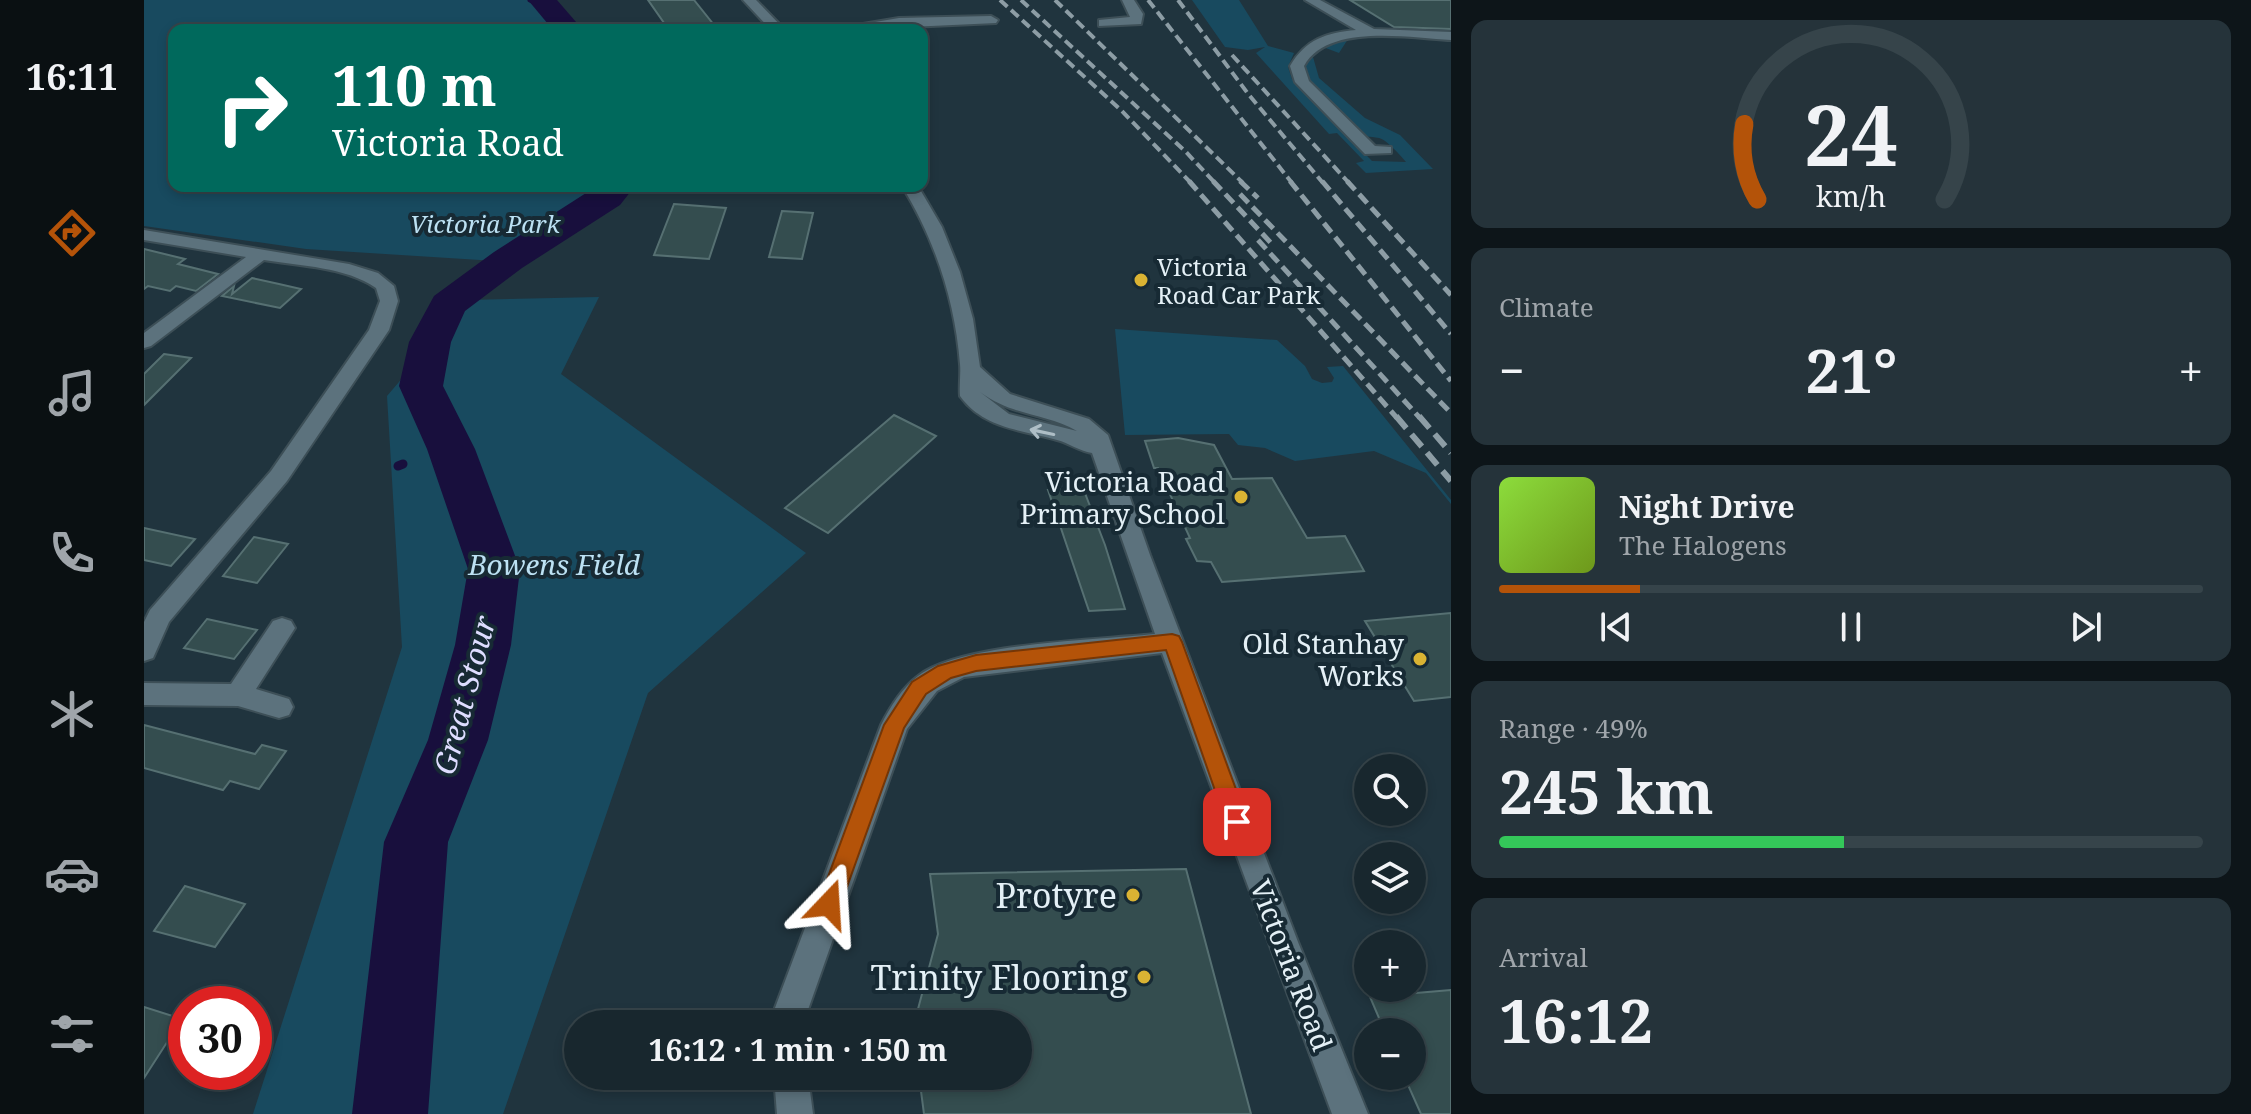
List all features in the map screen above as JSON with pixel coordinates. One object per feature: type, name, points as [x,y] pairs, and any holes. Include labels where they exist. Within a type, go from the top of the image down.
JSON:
[{"type":"street","points":[[732,0],[754,24]]},
{"type":"street","points":[[749,0],[772,24]]},
{"type":"street","points":[[1104,23],[1136,21],[1137,14],[1128,0]]},
{"type":"street","points":[[1311,0],[1375,34]]},
{"type":"street","points":[[887,24],[991,20]]},
{"type":"street","points":[[1385,150],[1371,151],[1302,82],[1297,66],[1312,45],[1344,34],[1451,36]]},
{"type":"street","name":"Victoria Road","points":[[914,192],[929,213],[946,252],[971,369],[970,396],[982,409],[1015,426],[1077,439],[1101,455],[1282,942],[1350,1114]]},
{"type":"street","points":[[144,235],[343,268],[372,277],[385,286],[389,301],[379,330],[279,476],[159,617],[144,651]]},
{"type":"street","points":[[144,342],[260,255]]},
{"type":"street","points":[[238,695],[282,628]]},
{"type":"street","points":[[791,1010],[895,725],[919,688],[945,671],[976,663],[1172,642]]},
{"type":"street","points":[[144,694],[238,695],[279,707]]},
{"type":"street","points":[[792,1090],[795,1114]]},
{"type":"green space","name":"Victoria Park","points":[[144,0],[531,0],[557,24],[168,24],[168,192],[601,192],[496,261],[306,249],[144,226]]},
{"type":"green space","points":[[1192,0],[1239,0],[1268,46],[1294,53],[1288,67],[1292,79],[1372,161],[1406,162],[1382,139],[1361,135],[1352,128],[1308,80],[1303,61],[1306,53],[1327,40],[1346,36],[1348,39],[1339,53],[1323,47],[1313,57],[1319,78],[1365,118],[1400,135],[1433,169],[1366,173],[1356,163],[1364,161],[1337,133],[1329,134],[1256,53],[1265,47],[1248,50],[1225,47]]},
{"type":"green space","name":"Bowens Field","points":[[599,297],[561,374],[806,553],[648,693],[503,1114],[253,1114],[261,1090],[272,1090],[272,1054],[402,647],[387,396],[469,300]]},
{"type":"green space","points":[[1115,329],[1277,340],[1305,366],[1312,379],[1322,383],[1332,382],[1334,378],[1327,367],[1343,366],[1451,500],[1451,504],[1426,473],[1374,451],[1295,461],[1265,448],[1238,445],[1229,434],[1125,435]]},
{"type":"building","points":[[648,0],[694,0],[713,24],[665,24]]},
{"type":"building","points":[[1350,0],[1451,0],[1451,29],[1394,27]]},
{"type":"building","points":[[674,204],[726,208],[709,259],[654,255]]},
{"type":"building","points":[[782,211],[813,213],[802,259],[769,257]]},
{"type":"building","points":[[144,249],[185,259],[178,264],[218,274],[196,291],[176,286],[170,291],[148,286],[144,289]]},
{"type":"building","points":[[252,278],[301,289],[280,308],[222,296],[234,286],[232,294]]},
{"type":"building","points":[[164,354],[191,358],[144,405],[144,374]]},
{"type":"building","points":[[894,415],[936,436],[828,533],[785,508]]},
{"type":"building","points":[[1178,438],[1214,445],[1232,479],[1272,478],[1307,538],[1345,536],[1364,571],[1222,582],[1211,562],[1197,561],[1186,539],[1190,538],[1158,468],[1154,468],[1145,441]]},
{"type":"building","points":[[1083,488],[1125,609],[1089,611],[1048,490]]},
{"type":"building","points":[[144,528],[195,539],[171,566],[144,560]]},
{"type":"building","points":[[254,537],[288,544],[257,583],[223,576]]},
{"type":"building","name":"Old Stanhay Works","points":[[1451,613],[1451,697],[1414,701],[1365,621]]},
{"type":"building","points":[[207,619],[257,630],[234,659],[184,648]]},
{"type":"building","points":[[144,725],[255,754],[262,745],[286,751],[259,789],[230,781],[223,790],[144,768]]},
{"type":"building","points":[[1186,869],[1251,1114],[924,1114],[921,1090],[1032,1090],[1032,1010],[918,1010],[938,934],[930,874]]},
{"type":"building","points":[[185,886],[245,904],[215,947],[154,931]]},
{"type":"building","points":[[1451,990],[1451,1114],[1421,1114],[1410,1090],[1426,1090],[1426,1018],[1379,1018],[1372,1002],[1426,1002],[1426,992]]},
{"type":"building","points":[[144,1007],[168,1015],[168,1041],[144,1078]]},
{"type":"waterway","points":[[530,0],[547,8]]},
{"type":"waterway","name":"Great Stour","points":[[542,0],[564,24]]},
{"type":"waterway","name":"Great Stour","points":[[390,1114],[416,842],[458,740],[483,645],[494,569],[451,449],[421,386],[430,342],[448,305],[508,260],[612,192]]},
{"type":"waterway","points":[[438,453],[451,449]]},
{"type":"waterway","points":[[398,466],[403,464]]},
{"type":"railway","points":[[1000,0],[1122,111],[1191,183]]},
{"type":"railway","points":[[1021,0],[1186,152],[1215,183]]},
{"type":"railway","points":[[1055,0],[1243,183]]},
{"type":"railway","points":[[1148,0],[1292,183]]},
{"type":"railway","points":[[1178,0],[1249,95],[1323,183]]},
{"type":"railway","points":[[1232,55],[1349,183]]},
{"type":"railway","points":[[1189,181],[1397,418]]},
{"type":"railway","points":[[1213,181],[1271,243]]},
{"type":"railway","points":[[1240,181],[1258,198]]},
{"type":"railway","points":[[1290,181],[1451,381]]},
{"type":"railway","points":[[1322,181],[1451,334]]},
{"type":"railway","points":[[1347,181],[1451,295]]},
{"type":"railway","points":[[1240,194],[1451,413]]},
{"type":"railway","points":[[1258,240],[1420,418]]},
{"type":"railway","points":[[1396,416],[1451,481]]},
{"type":"railway","points":[[1419,416],[1451,453]]},
{"type":"place","name":"Victoria Road Car Park","points":[[1141,280]]},
{"type":"place","name":"Victoria Road Primary School","points":[[1241,497]]},
{"type":"place","name":"Old Stanhay Works","points":[[1420,659]]},
{"type":"place","name":"Protyre","points":[[1133,895]]},
{"type":"place","name":"Trinity Flooring","points":[[1144,977]]},
{"type":"route","points":[[829,904],[895,725],[919,688],[945,671],[976,663],[1172,642],[1237,822]]}]
